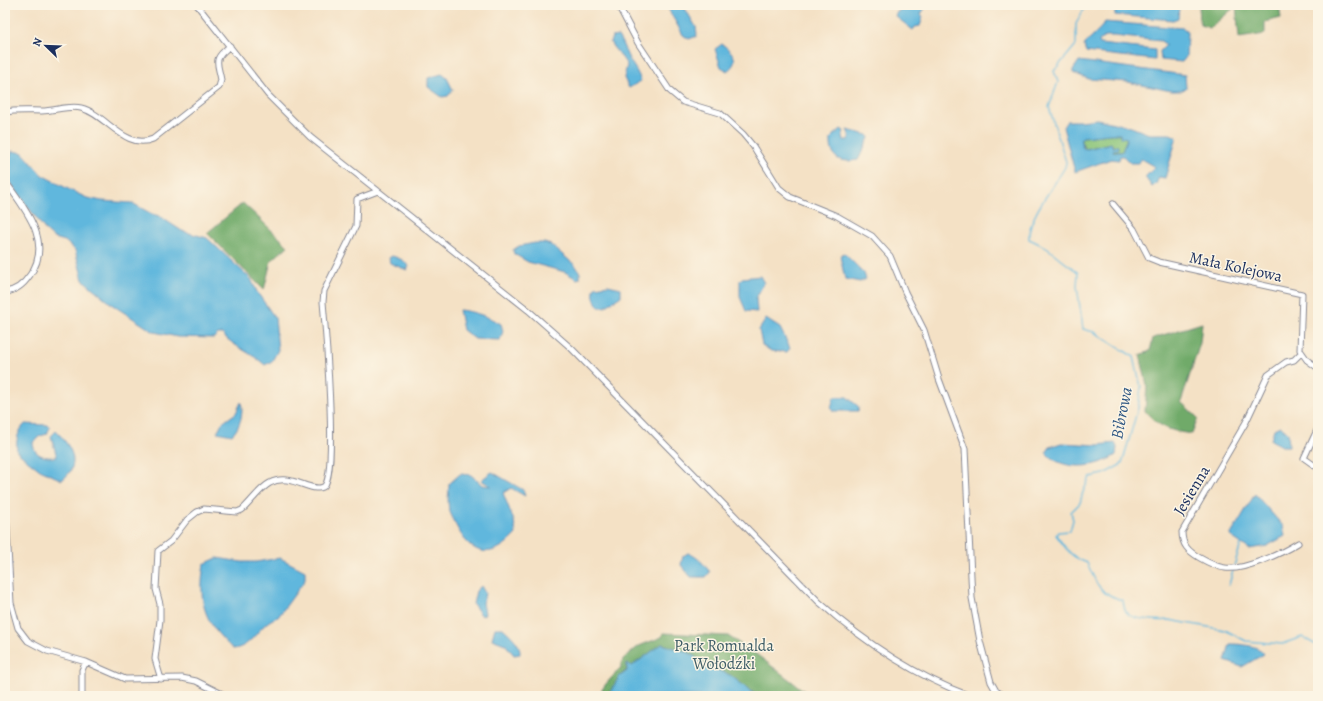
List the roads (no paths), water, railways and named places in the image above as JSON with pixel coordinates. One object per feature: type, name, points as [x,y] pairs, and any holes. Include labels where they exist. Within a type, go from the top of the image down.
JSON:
[{"type":"street","points":[[197,5],[288,116],[310,137],[528,310],[571,348],[819,602],[846,626],[879,650],[916,673],[970,696]]},
{"type":"street","points":[[618,5],[638,43],[670,91],[683,102],[720,113],[743,134],[753,146],[779,188],[790,197],[837,216],[872,236],[890,256],[905,292],[924,330],[939,379],[965,449],[972,598],[980,641],[991,682],[996,691],[1005,696]]},
{"type":"street","points":[[5,112],[82,108],[97,115],[131,139],[140,142],[147,142],[153,139],[218,87],[221,80],[217,67],[218,60],[220,55],[230,46]]},
{"type":"street","points":[[5,181],[28,214],[39,241],[40,252],[38,262],[28,279],[17,289],[5,292]]},
{"type":"street","points":[[161,679],[156,659],[160,620],[160,604],[156,588],[158,552],[171,541],[187,520],[196,512],[204,509],[237,512],[247,505],[269,483],[278,479],[294,481],[318,488],[324,487],[327,484],[330,466],[331,425],[324,296],[356,226],[357,199],[378,191]]},
{"type":"street","name":"Mała Kolejowa","points":[[1112,204],[1134,229],[1149,258],[1158,262],[1302,294],[1299,347],[1301,352]]},
{"type":"street","points":[[1301,352],[1307,360],[1318,368]]},
{"type":"street","name":"Jesienna","points":[[1298,544],[1275,555],[1255,562],[1235,568],[1225,568],[1209,563],[1190,552],[1182,541],[1182,532],[1246,422],[1268,376],[1286,362],[1294,360],[1301,352]]},
{"type":"street","points":[[1318,428],[1304,458],[1318,468]]},
{"type":"street","points":[[5,494],[11,603],[18,628],[28,641],[36,646],[86,662],[125,679],[182,678],[196,681],[226,696]]},
{"type":"street","points":[[82,696],[82,670],[86,662]]},
{"type":"water","points":[[666,5],[683,5],[696,27],[697,36],[689,39],[683,35]]},
{"type":"water","points":[[908,5],[923,5],[925,8],[921,14],[923,17],[920,26],[915,27],[913,30],[895,16],[897,12]]},
{"type":"water","points":[[1115,5],[1170,5],[1179,7],[1178,18],[1173,20],[1115,15]]},
{"type":"water","points":[[1105,22],[1183,28],[1187,33],[1186,57],[1182,62],[1161,60],[1160,51],[1166,45],[1161,41],[1114,36],[1106,36],[1099,41],[1100,44],[1155,50],[1155,60],[1086,52],[1084,46]]},
{"type":"water","points":[[618,36],[641,81],[629,88],[624,78],[627,65],[610,42],[612,37]]},
{"type":"water","points":[[722,44],[732,53],[734,57],[734,64],[727,71],[721,67],[715,49]]},
{"type":"water","points":[[1079,61],[1185,75],[1186,88],[1181,91],[1171,91],[1128,82],[1089,79],[1073,73],[1073,70]]},
{"type":"water","points":[[442,74],[447,78],[453,90],[448,96],[442,97],[428,87],[428,78]]},
{"type":"water","points":[[1097,119],[1131,127],[1149,134],[1170,134],[1177,137],[1165,178],[1159,177],[1156,184],[1152,187],[1145,177],[1155,167],[1141,159],[1139,163],[1130,163],[1123,156],[1120,156],[1119,160],[1111,159],[1075,172],[1063,127],[1067,121]],"holes":[[[1120,134],[1121,137],[1127,138],[1122,152],[1114,152],[1113,150],[1118,149],[1118,146],[1113,148],[1111,143],[1087,149],[1083,148],[1080,139],[1083,137]]]},
{"type":"water","points":[[841,129],[844,131],[842,138],[844,140],[848,140],[850,136],[847,130],[868,135],[869,138],[858,160],[841,160],[834,155],[832,151],[831,138]]},
{"type":"water","points":[[12,151],[23,153],[42,175],[87,198],[102,201],[132,203],[152,214],[159,216],[182,231],[207,238],[251,279],[257,292],[275,318],[278,350],[272,361],[265,365],[232,343],[222,334],[218,334],[214,338],[178,337],[154,332],[114,306],[83,280],[75,250],[65,241],[54,238],[46,231],[11,184],[7,166]]},
{"type":"water","points":[[535,243],[551,245],[576,266],[580,273],[580,278],[577,279],[565,272],[528,262],[514,254],[513,250],[519,246]]},
{"type":"water","points":[[844,253],[864,273],[866,279],[860,282],[845,279],[840,256]]},
{"type":"water","points":[[392,256],[407,264],[409,266],[407,270],[390,263],[389,258]]},
{"type":"water","points":[[760,276],[764,283],[756,298],[757,312],[746,311],[740,297],[740,280],[742,278]]},
{"type":"water","points":[[608,285],[621,288],[621,296],[605,307],[599,307],[594,297],[595,287]]},
{"type":"water","points":[[459,310],[481,315],[501,324],[503,331],[500,340],[475,339],[463,330]]},
{"type":"water","points":[[766,319],[780,328],[790,348],[787,352],[771,351],[762,345],[759,330]]},
{"type":"water","points":[[834,397],[847,397],[859,407],[858,411],[833,411],[831,408]]},
{"type":"water","points":[[241,402],[241,420],[235,432],[232,435],[217,432],[222,423],[236,413]]},
{"type":"water","points":[[25,424],[47,425],[50,427],[47,434],[40,436],[33,442],[35,450],[40,455],[57,457],[51,436],[56,431],[70,448],[73,461],[72,468],[62,480],[40,470],[17,452],[20,430]]},
{"type":"water","points":[[1280,426],[1288,433],[1289,446],[1282,446],[1271,440],[1274,429]]},
{"type":"water","points":[[1061,443],[1098,445],[1115,443],[1117,447],[1116,455],[1099,463],[1090,465],[1080,466],[1061,463],[1046,453],[1050,447]]},
{"type":"water","points":[[492,472],[523,490],[525,496],[511,488],[503,493],[514,521],[516,534],[504,545],[493,550],[484,551],[475,548],[467,542],[454,522],[448,506],[449,484],[460,474],[471,475],[482,485],[491,486],[481,480]]},
{"type":"water","points":[[1255,494],[1283,526],[1285,536],[1267,546],[1249,549],[1230,536]]},
{"type":"water","points":[[688,553],[700,561],[710,572],[706,577],[691,577],[681,565],[683,556]]},
{"type":"water","points":[[217,558],[242,562],[256,562],[280,558],[305,571],[305,580],[278,617],[266,624],[246,644],[233,649],[215,630],[209,621],[203,601],[202,577],[204,564]]},
{"type":"water","points":[[481,586],[485,593],[483,603],[485,614],[482,616],[473,604],[476,591]]},
{"type":"water","points":[[495,628],[503,628],[512,636],[519,646],[520,654],[514,655],[505,644],[492,639]]},
{"type":"water","points":[[662,644],[690,653],[705,665],[730,675],[757,696],[608,696],[619,677],[627,671],[627,664],[632,666]]},
{"type":"water","points":[[1230,644],[1254,647],[1262,651],[1264,654],[1242,667],[1225,661]]},
{"type":"waterway","name":"Bibrowa","points":[[1086,5],[1076,24],[1076,45],[1054,71],[1058,82],[1049,107],[1066,162],[1065,167],[1042,202],[1032,221],[1029,239],[1047,248],[1078,273],[1077,286],[1083,329],[1094,332],[1134,357],[1141,387],[1138,408],[1122,464],[1104,474],[1090,477],[1080,503],[1071,512],[1073,520],[1070,531],[1058,532],[1056,535],[1072,555],[1087,563],[1097,584],[1105,593],[1123,601],[1127,613],[1134,617],[1140,619],[1169,620],[1225,630],[1246,641],[1282,644],[1302,637],[1318,646]]},
{"type":"waterway","points":[[1234,566],[1241,544]]},
{"type":"waterway","points":[[1229,585],[1233,570]]},
{"type":"park label","name":"Park Romualda Wołodźki","points":[[724,654]]}]
